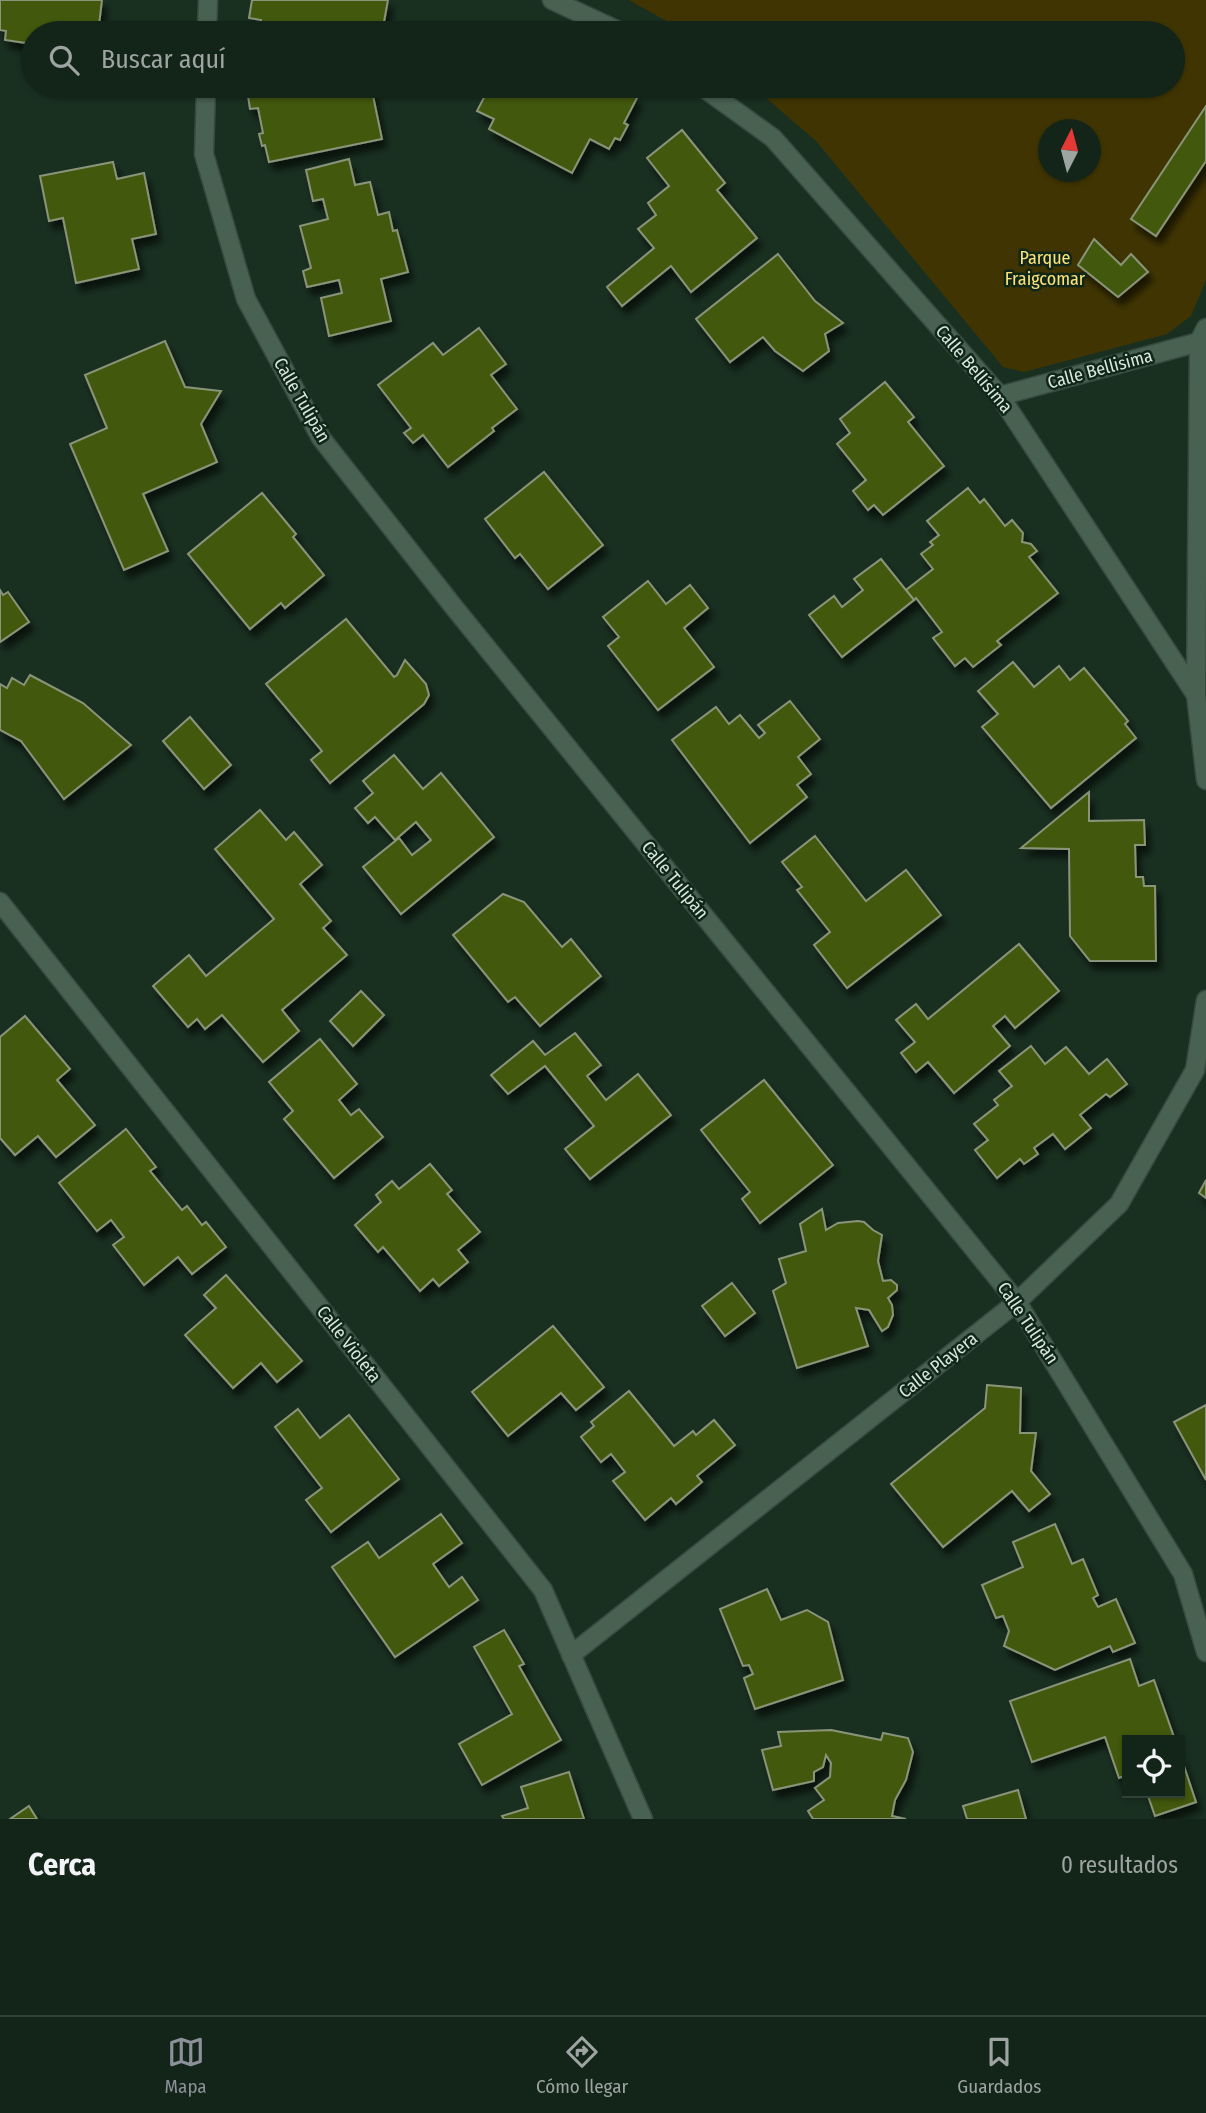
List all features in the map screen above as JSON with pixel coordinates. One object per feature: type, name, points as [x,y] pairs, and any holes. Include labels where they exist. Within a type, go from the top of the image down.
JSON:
[{"type":"street","points":[[207,21],[208,0]]},
{"type":"street","points":[[552,0],[597,21]]},
{"type":"street","name":"Calle Tulipán","points":[[205,98],[204,154],[246,299],[321,439],[1017,1302],[1183,1574],[1206,1652]]},
{"type":"street","name":"Calle Bellísima","points":[[718,98],[773,138],[1000,396],[1196,695]]},
{"type":"street","points":[[1203,335],[1196,695],[1206,780]]},
{"type":"street","name":"Calle Bellisima","points":[[1000,396],[1203,335]]},
{"type":"street","name":"Calle Violeta","points":[[0,902],[543,1590],[643,1819]]},
{"type":"street","name":"Calle Playera","points":[[571,1655],[1017,1302],[1119,1204],[1195,1070],[1206,1000]]},
{"type":"green space","name":"Parque Fraigcomar","points":[[629,0],[1206,0],[1206,280],[1191,316],[1167,334],[1024,372],[1003,367],[816,141],[766,98],[1185,98],[1185,21],[667,21]]},
{"type":"building","points":[[0,0],[102,0],[99,21],[21,21],[21,42],[5,40],[6,31],[0,30]]},
{"type":"building","points":[[252,0],[388,0],[384,21],[261,21],[249,18]]},
{"type":"building","points":[[248,98],[373,98],[382,139],[269,162],[259,134],[263,133],[258,108],[250,109]]},
{"type":"building","points":[[484,98],[637,98],[624,123],[628,125],[620,140],[615,138],[609,149],[590,139],[572,173],[489,129],[494,119],[477,111]]},
{"type":"building","points":[[1206,106],[1206,161],[1156,236],[1131,219]]},
{"type":"building","points":[[682,130],[725,183],[717,190],[757,238],[691,292],[671,266],[622,306],[607,287],[654,248],[638,229],[656,215],[648,203],[669,186],[647,158]]},
{"type":"building","points":[[349,159],[355,185],[370,182],[378,215],[389,212],[393,231],[397,230],[408,272],[381,279],[391,321],[329,336],[321,298],[342,293],[339,280],[307,287],[303,271],[311,268],[300,226],[328,219],[323,199],[313,201],[306,170]]},
{"type":"building","points":[[113,162],[117,179],[144,173],[156,234],[132,239],[139,269],[76,283],[63,218],[49,221],[40,176]]},
{"type":"building","points":[[1094,239],[1121,265],[1131,254],[1148,272],[1118,297],[1078,265]]},
{"type":"building","points":[[778,254],[815,301],[843,323],[825,334],[829,351],[803,371],[775,351],[763,337],[730,362],[696,319]]},
{"type":"building","points":[[479,328],[506,364],[491,375],[517,409],[448,467],[423,435],[413,443],[404,433],[411,428],[378,385],[433,343],[443,355]]},
{"type":"building","points":[[165,341],[185,387],[221,391],[201,424],[217,462],[143,494],[168,551],[124,570],[70,444],[107,428],[85,375]]},
{"type":"building","points":[[885,382],[914,417],[908,422],[944,466],[883,515],[874,505],[868,510],[853,491],[866,480],[837,444],[850,433],[840,419]]},
{"type":"building","points":[[544,472],[603,545],[548,589],[520,554],[515,558],[485,519]]},
{"type":"building","points":[[968,488],[980,503],[984,499],[1005,526],[1012,520],[1023,533],[1022,542],[1031,544],[1037,551],[1029,557],[1058,593],[997,641],[1001,645],[973,667],[965,658],[955,666],[933,638],[942,632],[916,598],[914,600],[906,590],[933,569],[921,554],[933,545],[930,542],[939,535],[927,521]]},
{"type":"building","points":[[262,493],[296,534],[293,537],[324,575],[285,608],[281,603],[250,629],[188,554]]},
{"type":"building","points":[[881,559],[914,600],[842,657],[809,615],[834,596],[842,607],[863,590],[854,579]]},
{"type":"building","points":[[648,581],[666,604],[690,585],[708,608],[684,628],[714,667],[658,710],[608,646],[619,637],[603,617]]},
{"type":"building","points":[[0,590],[3,595],[8,592],[29,622],[0,642]]},
{"type":"building","points":[[346,619],[394,677],[405,660],[426,684],[429,695],[424,704],[330,783],[311,760],[322,751],[266,684]]},
{"type":"building","points":[[1013,662],[1034,687],[1059,666],[1070,680],[1084,668],[1128,721],[1125,724],[1136,738],[1051,808],[982,727],[998,714],[978,691]]},
{"type":"building","points":[[30,675],[83,703],[131,745],[64,799],[21,741],[0,730],[0,684],[7,688],[12,678],[24,685]]},
{"type":"building","points":[[790,701],[820,739],[798,757],[811,774],[797,785],[807,797],[750,843],[672,740],[716,707],[729,724],[740,715],[759,738],[765,733],[758,725]]},
{"type":"building","points":[[190,717],[231,765],[204,789],[163,741]]},
{"type":"building","points":[[394,755],[423,789],[441,773],[494,837],[401,914],[363,867],[399,838],[412,855],[431,840],[416,822],[395,840],[375,817],[368,823],[355,808],[373,793],[363,781]]},
{"type":"building","points":[[1089,792],[1089,821],[1144,820],[1145,845],[1135,845],[1136,877],[1143,877],[1144,886],[1155,886],[1156,961],[1090,961],[1070,936],[1069,849],[1021,848]]},
{"type":"building","points":[[260,810],[286,840],[294,832],[322,865],[300,884],[331,921],[323,928],[347,955],[282,1010],[299,1031],[263,1062],[222,1015],[205,1029],[197,1019],[188,1027],[153,986],[189,955],[206,976],[274,919],[215,849]]},
{"type":"building","points":[[815,836],[866,901],[906,870],[941,915],[847,988],[814,945],[830,932],[797,890],[802,887],[782,862]]},
{"type":"building","points":[[503,894],[524,902],[562,947],[571,939],[601,976],[540,1026],[515,997],[508,1002],[453,935]]},
{"type":"building","points":[[1019,944],[1059,991],[1015,1028],[1005,1016],[993,1026],[1010,1046],[954,1093],[928,1062],[916,1072],[901,1053],[915,1042],[896,1020],[916,1004],[928,1019]]},
{"type":"building","points":[[361,991],[384,1015],[353,1046],[330,1021]]},
{"type":"building","points":[[25,1016],[70,1069],[57,1080],[95,1125],[56,1157],[38,1136],[15,1155],[0,1138],[0,1037]]},
{"type":"building","points":[[575,1033],[601,1065],[587,1076],[606,1100],[638,1074],[671,1115],[590,1179],[565,1149],[594,1126],[545,1066],[508,1094],[491,1075],[533,1041],[545,1055]]},
{"type":"building","points":[[320,1039],[357,1084],[339,1100],[351,1115],[359,1109],[383,1137],[334,1178],[284,1119],[293,1111],[269,1082]]},
{"type":"building","points":[[1031,1046],[1045,1064],[1066,1047],[1089,1074],[1107,1059],[1127,1084],[1110,1097],[1106,1094],[1080,1115],[1091,1128],[1065,1149],[1053,1134],[1034,1148],[1038,1154],[1024,1164],[1020,1159],[997,1178],[975,1150],[988,1140],[974,1124],[998,1105],[994,1100],[1012,1086],[999,1071]]},
{"type":"building","points":[[764,1080],[833,1165],[760,1223],[742,1199],[750,1192],[701,1130]]},
{"type":"building","points":[[126,1129],[156,1167],[150,1171],[182,1210],[187,1206],[202,1225],[206,1222],[226,1247],[192,1274],[178,1257],[144,1285],[113,1245],[124,1237],[111,1220],[97,1231],[59,1183]]},
{"type":"building","points":[[430,1164],[452,1190],[447,1194],[480,1232],[458,1250],[468,1262],[439,1286],[433,1279],[420,1291],[383,1247],[378,1252],[355,1225],[381,1202],[376,1195],[392,1181],[399,1189]]},
{"type":"building","points":[[1206,1180],[1206,1198],[1199,1193]]},
{"type":"building","points":[[822,1209],[826,1230],[838,1223],[858,1221],[864,1222],[882,1235],[878,1261],[883,1281],[891,1280],[897,1285],[897,1290],[888,1298],[893,1315],[888,1327],[882,1331],[869,1310],[856,1308],[868,1346],[797,1368],[773,1291],[786,1283],[779,1259],[806,1251],[800,1224]]},
{"type":"building","points":[[226,1275],[302,1361],[277,1382],[261,1363],[233,1388],[185,1335],[216,1308],[204,1295]]},
{"type":"building","points":[[732,1283],[755,1313],[725,1336],[702,1306]]},
{"type":"building","points":[[553,1326],[604,1387],[576,1410],[561,1393],[508,1436],[472,1392]]},
{"type":"building","points":[[987,1385],[1021,1388],[1020,1433],[1036,1433],[1031,1471],[1050,1494],[1029,1511],[1012,1491],[943,1547],[891,1484],[985,1408]]},
{"type":"building","points":[[629,1391],[674,1446],[693,1431],[696,1435],[714,1420],[735,1445],[697,1476],[702,1482],[676,1504],[671,1498],[645,1520],[613,1481],[625,1472],[611,1454],[601,1462],[581,1437],[594,1426],[591,1422]]},
{"type":"building","points":[[1206,1405],[1206,1480],[1174,1422]]},
{"type":"building","points":[[298,1409],[320,1438],[349,1415],[399,1479],[331,1532],[306,1500],[322,1488],[275,1427]]},
{"type":"building","points":[[441,1514],[462,1543],[433,1564],[449,1587],[462,1577],[478,1600],[395,1657],[332,1567],[368,1542],[379,1558]]},
{"type":"building","points":[[1055,1524],[1072,1564],[1083,1559],[1098,1595],[1093,1598],[1098,1607],[1116,1599],[1135,1643],[1113,1652],[1110,1646],[1055,1670],[1004,1646],[1009,1631],[1003,1616],[996,1618],[982,1585],[1023,1567],[1013,1542]]},
{"type":"building","points":[[767,1589],[781,1620],[807,1610],[828,1622],[843,1680],[755,1709],[744,1678],[753,1674],[749,1665],[743,1666],[720,1609]]},
{"type":"building","points":[[504,1630],[524,1664],[519,1666],[561,1740],[482,1785],[459,1744],[512,1714],[474,1647]]},
{"type":"building","points":[[1130,1659],[1139,1686],[1154,1680],[1173,1735],[1122,1735],[1122,1777],[1119,1778],[1105,1737],[1032,1762],[1010,1701]]},
{"type":"building","points":[[831,1730],[881,1740],[883,1733],[908,1738],[913,1752],[906,1780],[895,1800],[892,1816],[906,1819],[813,1819],[808,1811],[824,1800],[815,1788],[830,1777],[831,1763],[826,1755],[823,1767],[814,1772],[814,1781],[773,1790],[762,1750],[781,1746],[778,1732]]},
{"type":"building","points":[[1185,1769],[1196,1802],[1155,1816],[1149,1798],[1185,1798]]},
{"type":"building","points":[[569,1772],[584,1819],[504,1819],[502,1816],[528,1808],[521,1787]]},
{"type":"building","points":[[1018,1790],[1026,1819],[967,1819],[963,1806]]},
{"type":"building","points":[[29,1806],[37,1819],[10,1819]]}]
